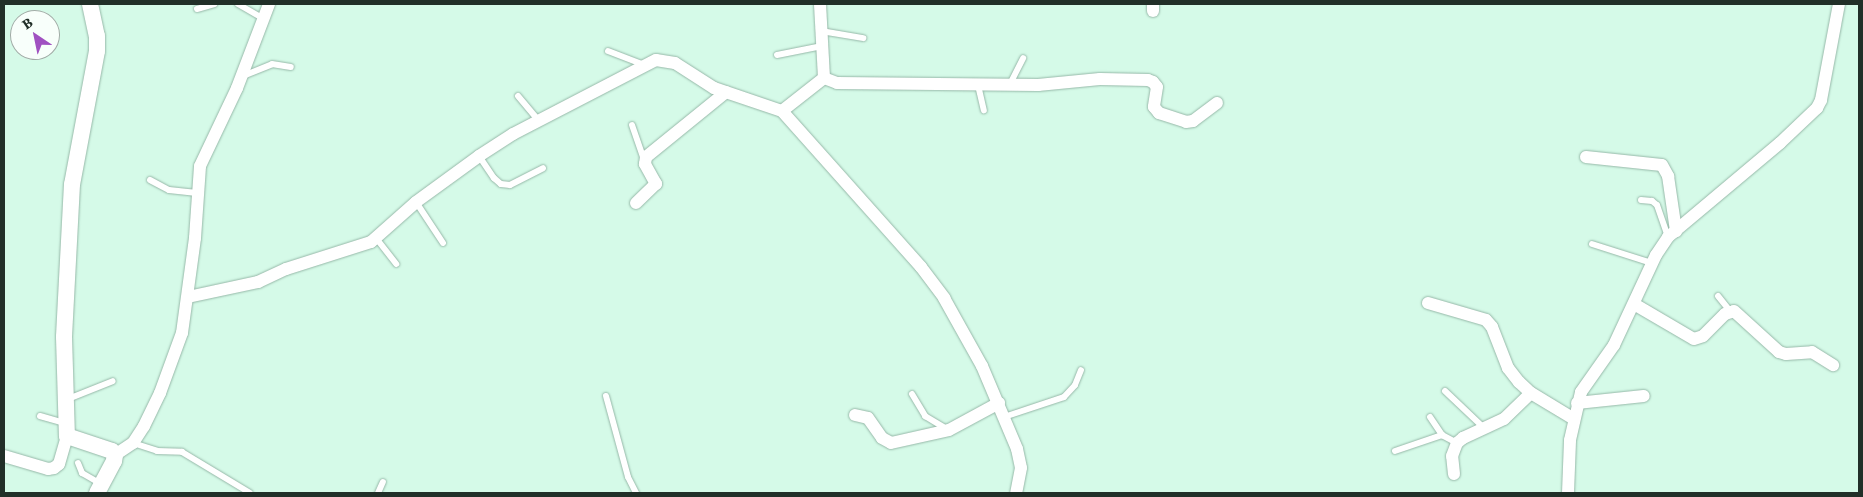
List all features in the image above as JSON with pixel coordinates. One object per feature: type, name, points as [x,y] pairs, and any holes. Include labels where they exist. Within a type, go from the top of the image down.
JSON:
[{"type":"street","points":[[4,456],[48,469],[54,468],[59,464],[67,430],[64,337],[72,184],[97,50],[97,36],[90,4]]},
{"type":"street","points":[[99,489],[114,461],[115,455],[133,443],[144,426],[172,362],[182,333],[188,297],[195,238],[200,166],[242,76],[269,4]]},
{"type":"street","points":[[820,4],[824,78]]},
{"type":"street","points":[[1568,493],[1570,440],[1577,403],[1585,385],[1614,345],[1652,263],[1672,234],[1780,143],[1817,108],[1821,100],[1839,4]]},
{"type":"street","points":[[188,297],[258,282],[286,269],[365,246],[416,202],[479,156],[539,121],[622,79],[645,65],[656,60],[675,63],[714,88],[782,111],[921,267],[939,291],[982,366],[999,403],[1022,468],[1016,493]]},
{"type":"street","points":[[824,78],[837,83],[1038,85],[1100,78],[1148,80],[1157,87],[1154,107],[1159,113],[1186,122],[1192,121],[1217,103]]},
{"type":"street","points":[[782,111],[824,78]]},
{"type":"street","points":[[636,203],[656,184],[644,160],[726,92]]},
{"type":"street","points":[[1586,157],[1662,165],[1668,176],[1672,234]]},
{"type":"street","points":[[1428,303],[1482,318],[1488,322],[1508,368],[1519,382],[1532,393],[1574,419]]},
{"type":"street","points":[[1634,304],[1694,339],[1703,336],[1730,311],[1740,314],[1779,352],[1786,354],[1812,352],[1833,365]]},
{"type":"street","points":[[1454,474],[1452,456],[1457,443],[1463,438],[1504,419],[1532,393]]},
{"type":"street","points":[[1577,403],[1644,396]]},
{"type":"street","points":[[855,415],[868,418],[882,438],[891,443],[949,430],[999,403]]},
{"type":"street","points":[[67,430],[112,451],[115,455]]},
{"type":"lane","points":[[197,9],[214,4]]},
{"type":"lane","points":[[238,4],[264,19]]},
{"type":"lane","points":[[821,32],[862,38]]},
{"type":"lane","points":[[777,55],[822,46]]},
{"type":"lane","points":[[608,51],[645,65]]},
{"type":"lane","points":[[1010,84],[1023,58]]},
{"type":"lane","points":[[242,76],[272,64],[291,67]]},
{"type":"lane","points":[[978,83],[984,110]]},
{"type":"lane","points":[[518,96],[539,121]]},
{"type":"lane","points":[[632,125],[644,160]]},
{"type":"lane","points":[[479,156],[494,178],[501,184],[510,185],[543,168]]},
{"type":"lane","points":[[150,180],[169,190],[197,193]]},
{"type":"lane","points":[[1641,200],[1652,201],[1657,205],[1672,234]]},
{"type":"lane","points":[[416,202],[442,243]]},
{"type":"lane","points":[[376,238],[396,264]]},
{"type":"lane","points":[[1592,244],[1652,263]]},
{"type":"lane","points":[[1718,296],[1730,311]]},
{"type":"lane","points":[[1004,417],[1064,397],[1075,386],[1080,370]]},
{"type":"lane","points":[[66,399],[113,381]]},
{"type":"lane","points":[[1445,391],[1484,428]]},
{"type":"lane","points":[[912,394],[925,416],[949,430]]},
{"type":"lane","points":[[606,396],[628,477],[636,493]]},
{"type":"lane","points":[[40,416],[67,430]]},
{"type":"lane","points":[[1430,418],[1442,435],[1457,443]]},
{"type":"lane","points":[[1395,451],[1442,435]]},
{"type":"lane","points":[[133,443],[157,451],[182,452],[250,493]]},
{"type":"lane","points":[[78,462],[82,473],[99,489]]},
{"type":"lane","points":[[378,493],[383,482]]}]
